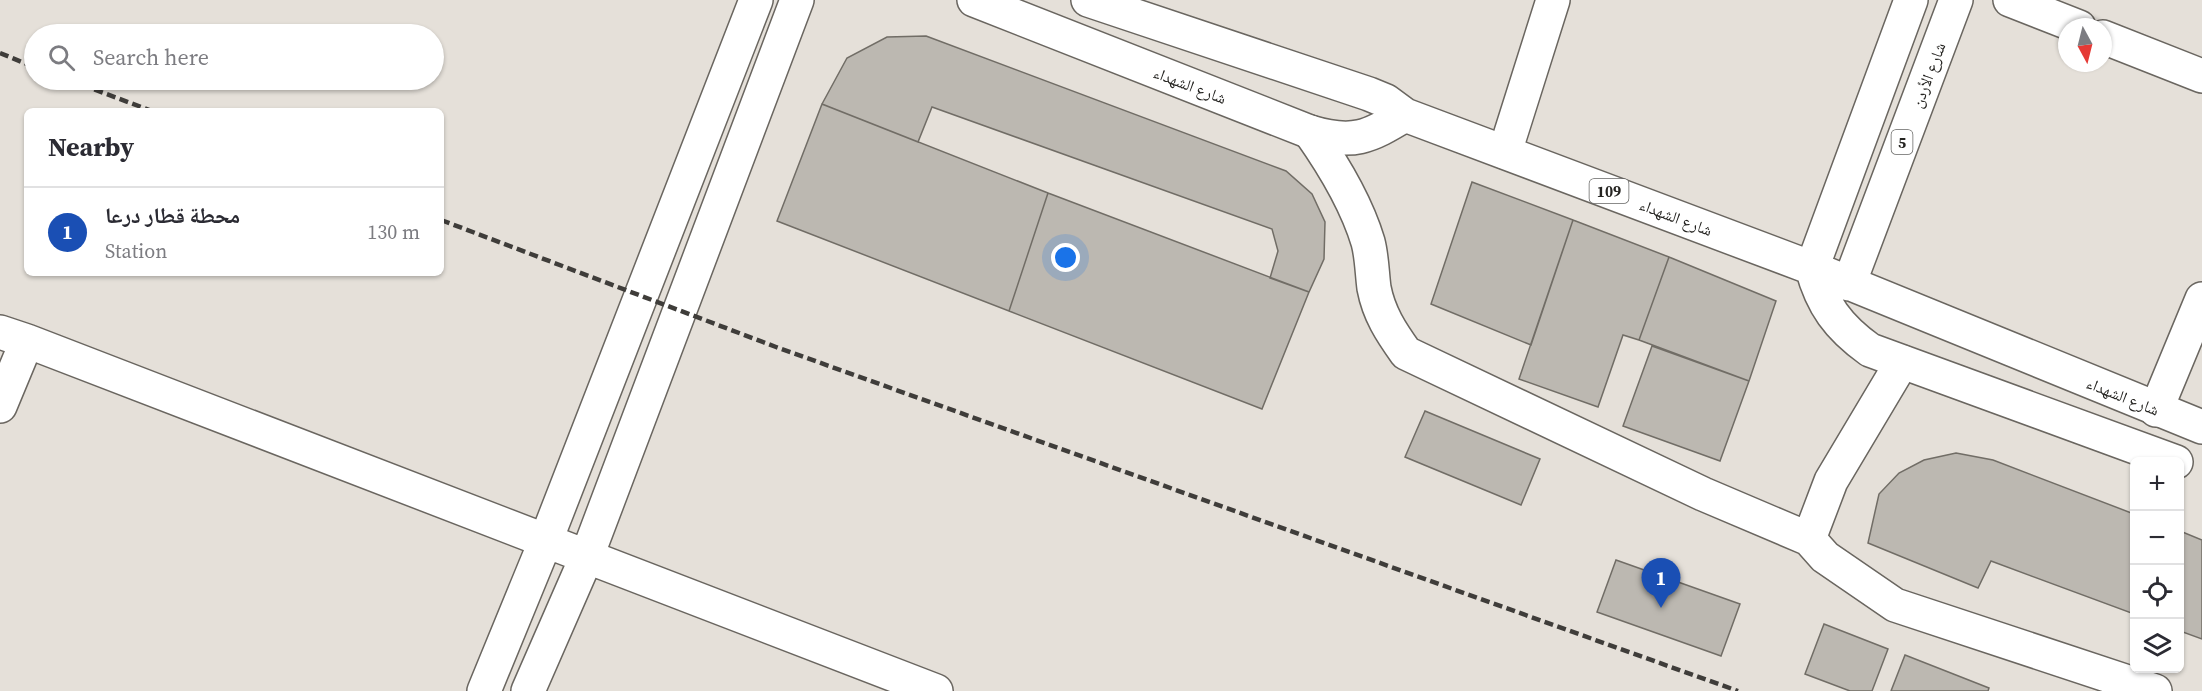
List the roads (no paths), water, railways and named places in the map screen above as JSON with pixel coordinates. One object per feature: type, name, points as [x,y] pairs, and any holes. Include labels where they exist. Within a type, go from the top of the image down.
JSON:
[{"type":"street","points":[[484,691],[546,540],[756,0]]},
{"type":"street","points":[[528,691],[587,556],[797,0]]},
{"type":"street","name":"شارع الشهداء","points":[[974,0],[1332,139],[1357,138],[1379,130],[1405,114]]},
{"type":"street","name":"شارع الشهداء","points":[[1088,0],[1124,5],[1370,94],[1386,101],[1405,114],[1812,268],[2202,427]]},
{"type":"street","points":[[1505,152],[1553,0]]},
{"type":"street","points":[[1911,0],[1812,268],[1818,291],[1827,308],[1852,337],[1869,350],[2164,457]]},
{"type":"street","name":"شارع الأردن","points":[[1849,284],[1956,0]]},
{"type":"street","points":[[2010,0],[2058,19]]},
{"type":"street","points":[[2112,41],[2202,76]]},
{"type":"street","points":[[1310,132],[1334,167],[1358,214],[1368,243],[1382,316],[1406,353],[1702,494],[1809,539],[1825,557],[1895,605],[2155,691]]},
{"type":"street","points":[[2156,410],[2202,299]]},
{"type":"street","points":[[0,406],[14,337],[936,691]]},
{"type":"street","points":[[1809,539],[1831,481],[1902,362]]},
{"type":"street","points":[[2184,464],[2202,471]]},
{"type":"railway","points":[[0,53],[24,63]]},
{"type":"railway","points":[[96,90],[144,108]]},
{"type":"railway","points":[[444,221],[776,347],[1738,691]]},
{"type":"place","name":"محطة قطار درعا","points":[[1661,608]]}]
